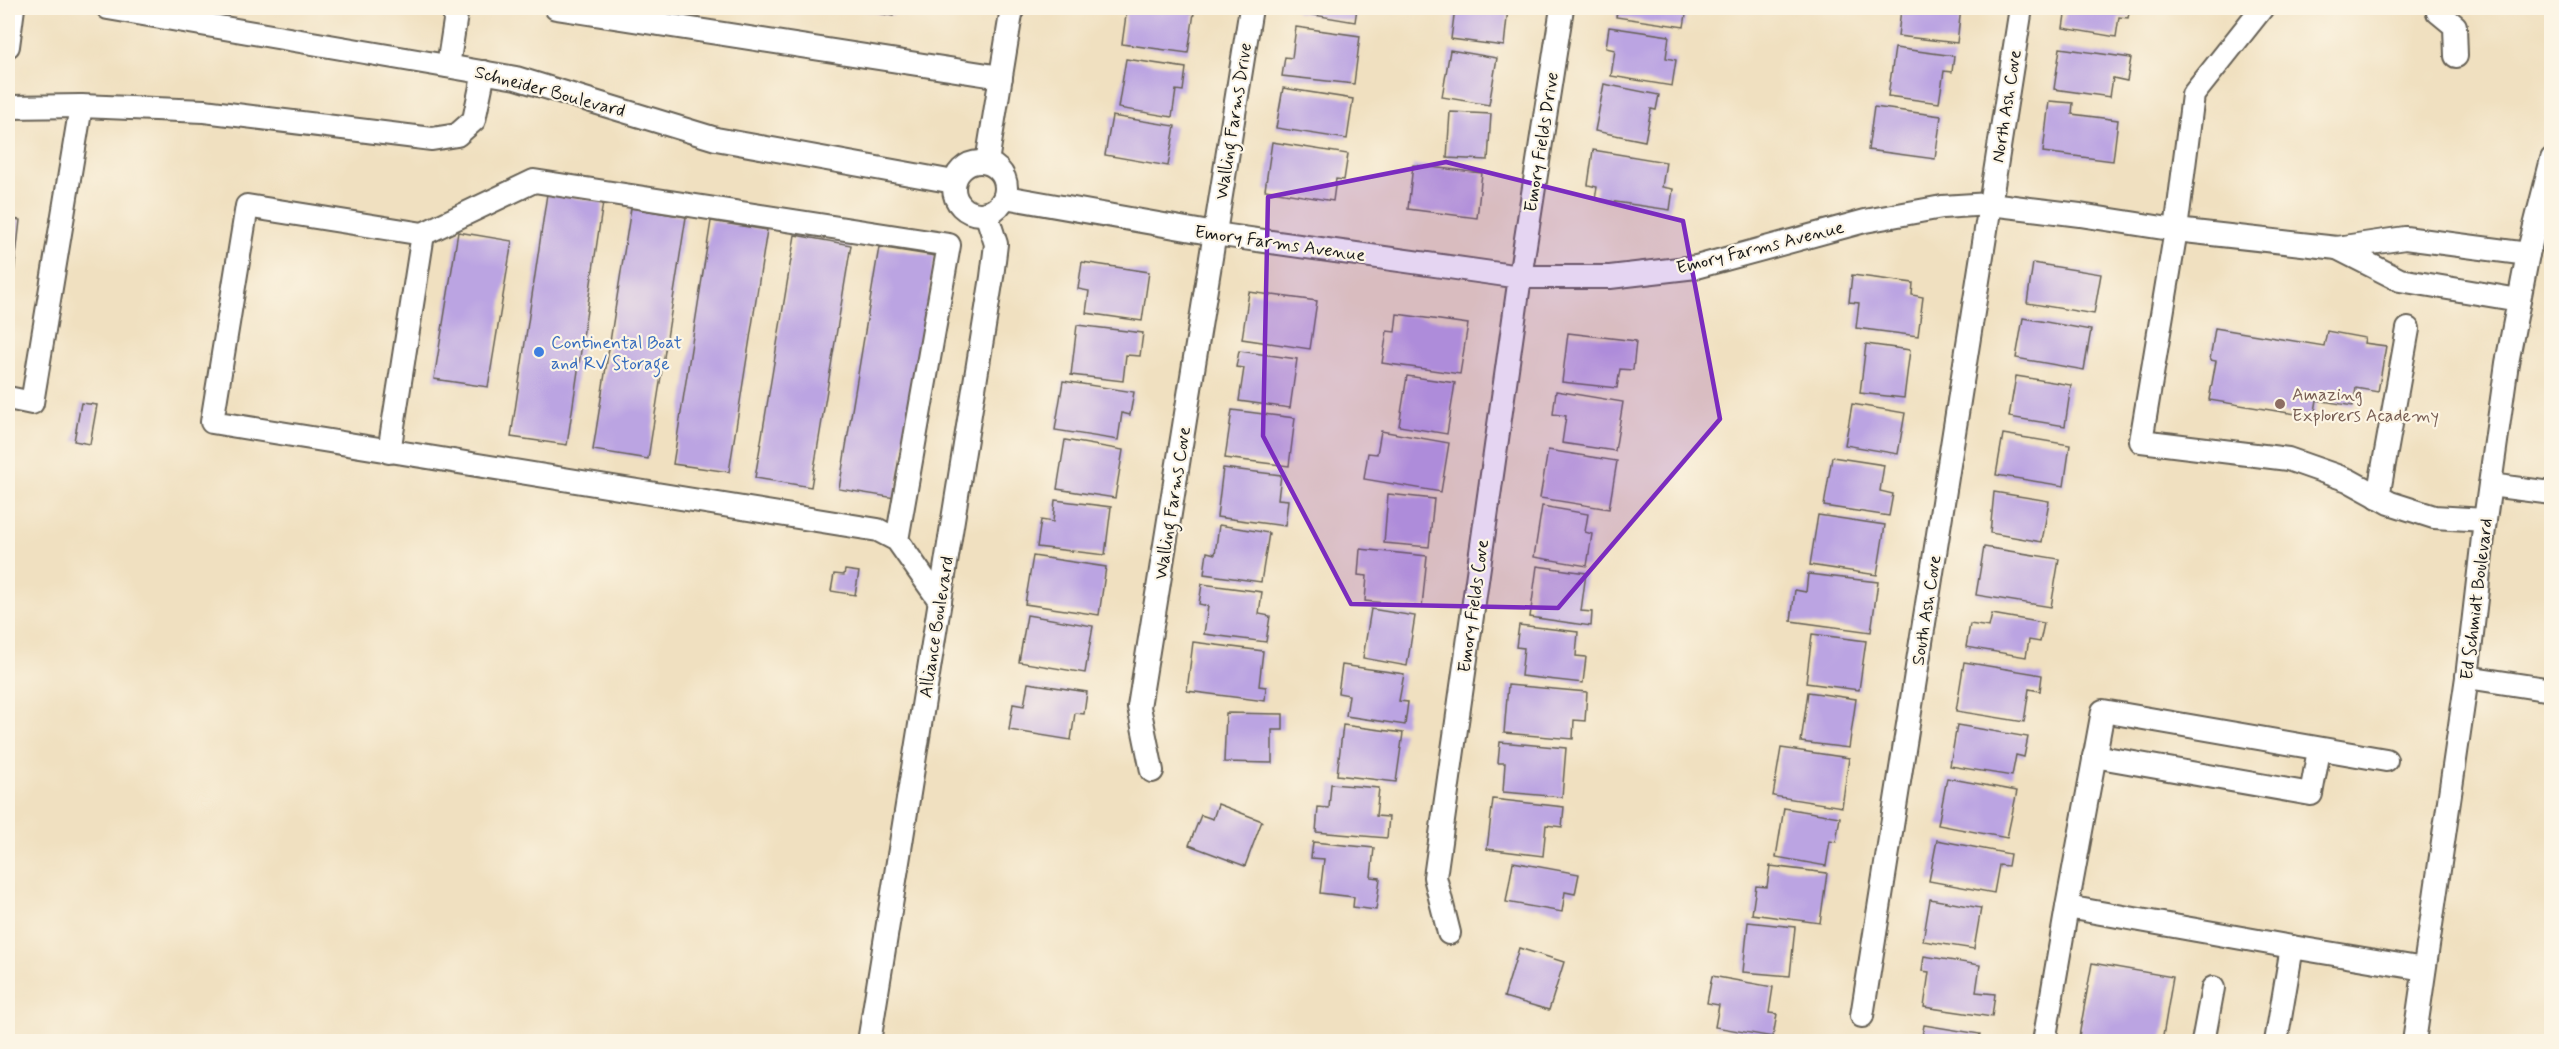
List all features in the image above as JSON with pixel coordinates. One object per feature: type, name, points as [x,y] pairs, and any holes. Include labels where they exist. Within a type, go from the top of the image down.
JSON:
[{"type":"street","points":[[8,46],[13,8]]},
{"type":"street","name":"Schneider Boulevard","points":[[108,8],[516,78],[716,139],[954,182]]},
{"type":"street","points":[[448,66],[457,8]]},
{"type":"street","points":[[555,8],[1001,77]]},
{"type":"street","points":[[987,162],[1012,8]]},
{"type":"street","name":"Walling Farms Drive","points":[[1215,234],[1251,8]]},
{"type":"street","name":"Emory Fields Drive","points":[[1520,277],[1562,8]]},
{"type":"street","name":"North Ash Cove","points":[[1990,204],[2021,8]]},
{"type":"street","points":[[2262,8],[2193,95],[2176,230],[2141,441],[2288,459],[2349,480],[2390,503],[2434,518],[2485,520]]},
{"type":"street","points":[[2439,8],[2438,12],[2455,26],[2456,56]]},
{"type":"street","points":[[8,107],[81,106],[204,111],[432,139],[457,135],[474,120],[484,72]]},
{"type":"street","points":[[8,398],[32,403],[81,106]]},
{"type":"street","name":"Ed Schmidt Boulevard","points":[[2414,1041],[2467,677],[2485,520],[2507,363],[2528,254],[2552,159]]},
{"type":"street","points":[[979,161],[987,162],[995,166],[1005,179],[1005,196],[994,210],[977,214],[961,206],[954,190],[954,182],[963,167],[979,161]]},
{"type":"street","points":[[897,540],[949,245],[534,181],[423,234],[247,206],[212,422],[878,530],[897,540],[940,601]]},
{"type":"street","name":"Emory Farms Avenue","points":[[1005,196],[1215,234],[1520,277],[1610,277],[1696,267],[1865,221],[1942,207],[1990,204],[2176,230],[2337,248],[2405,238],[2528,254]]},
{"type":"street","name":"South Ash Cove","points":[[1862,1016],[1990,204]]},
{"type":"street","name":"Alliance Boulevard","points":[[869,1041],[992,277],[996,244],[986,213]]},
{"type":"street","points":[[389,452],[423,234]]},
{"type":"street","name":"Walling Farms Cove","points":[[1152,771],[1139,707],[1215,234]]},
{"type":"street","name":"Emory Farms Avenue","points":[[2337,248],[2400,280],[2519,300]]},
{"type":"street","name":"Emory Fields Cove","points":[[1449,933],[1435,877],[1520,277]]},
{"type":"street","points":[[2378,497],[2408,329]]},
{"type":"street","points":[[2490,485],[2552,493]]},
{"type":"street","points":[[2467,677],[2552,690]]},
{"type":"street","points":[[2044,1041],[2103,711],[2386,760]]},
{"type":"street","points":[[2094,756],[2311,794],[2319,750]]},
{"type":"street","points":[[2067,907],[2424,969]]},
{"type":"street","points":[[2276,1041],[2292,947]]},
{"type":"street","points":[[2204,1041],[2213,988]]},
{"type":"highlighted area","points":[[1446,162],[1683,221],[1720,419],[1558,608],[1351,604],[1263,436],[1268,197]]},
{"type":"building","points":[[851,8],[895,8],[893,16]]},
{"type":"building","points":[[1127,8],[1155,8],[1194,13],[1188,53],[1122,44]]},
{"type":"building","points":[[1297,8],[1357,8],[1355,22],[1296,12]]},
{"type":"building","points":[[1455,8],[1508,8],[1504,46],[1451,39]]},
{"type":"building","points":[[1618,8],[1687,8],[1684,27],[1616,17]]},
{"type":"building","points":[[1961,8],[1957,43],[1898,36],[1901,9]]},
{"type":"building","points":[[2066,8],[2130,8],[2128,18],[2119,17],[2116,37],[2063,28]]},
{"type":"building","points":[[1296,27],[1360,36],[1354,84],[1282,76],[1285,57],[1292,58]]},
{"type":"building","points":[[1609,27],[1669,36],[1666,58],[1676,60],[1672,86],[1611,76],[1615,50],[1606,48]]},
{"type":"building","points":[[1895,48],[1954,56],[1952,72],[1944,71],[1939,103],[1888,96]]},
{"type":"building","points":[[2060,48],[2131,58],[2127,81],[2113,78],[2110,97],[2054,89]]},
{"type":"building","points":[[1450,50],[1497,58],[1489,105],[1442,97]]},
{"type":"building","points":[[1126,59],[1186,68],[1183,91],[1176,90],[1172,117],[1118,108]]},
{"type":"building","points":[[1604,84],[1659,95],[1656,110],[1651,109],[1645,141],[1595,131]]},
{"type":"building","points":[[1283,88],[1353,99],[1347,139],[1276,128]]},
{"type":"building","points":[[2049,101],[2073,103],[2072,114],[2118,120],[2113,161],[2043,152]]},
{"type":"building","points":[[1874,107],[1941,116],[1935,159],[1868,150]]},
{"type":"building","points":[[1450,112],[1491,114],[1488,160],[1447,158]]},
{"type":"building","points":[[1112,116],[1175,126],[1168,166],[1105,155]]},
{"type":"building","points":[[1272,142],[1348,154],[1344,180],[1336,179],[1333,201],[1265,190]]},
{"type":"building","points":[[1593,150],[1666,162],[1662,187],[1673,189],[1670,210],[1595,199],[1597,187],[1588,185]]},
{"type":"building","points":[[1413,165],[1482,173],[1477,218],[1408,209]]},
{"type":"building","points":[[547,194],[603,202],[567,445],[511,437]]},
{"type":"building","points":[[631,208],[686,217],[648,459],[593,450]]},
{"type":"building","points":[[8,218],[20,220],[14,274],[8,273]]},
{"type":"building","points":[[711,221],[767,230],[729,472],[673,464]]},
{"type":"building","points":[[458,232],[512,241],[488,387],[434,379]]},
{"type":"building","points":[[795,235],[851,245],[811,487],[755,478]]},
{"type":"building","points":[[879,247],[935,256],[895,498],[839,489]]},
{"type":"building","points":[[1082,262],[1149,272],[1142,321],[1086,313],[1089,291],[1078,289]]},
{"type":"building","points":[[2033,263],[2101,274],[2094,314],[2027,303]]},
{"type":"building","points":[[1852,275],[1913,283],[1912,295],[1923,297],[1918,336],[1856,328],[1859,303],[1849,302]]},
{"type":"building","points":[[1249,292],[1317,301],[1310,349],[1242,339]]},
{"type":"building","points":[[1397,314],[1468,324],[1460,374],[1382,363],[1387,331],[1395,332]]},
{"type":"building","points":[[2023,318],[2091,330],[2084,370],[2016,358]]},
{"type":"building","points":[[1077,325],[1143,333],[1140,356],[1126,355],[1123,381],[1071,375]]},
{"type":"building","points":[[2215,328],[2324,346],[2327,331],[2365,338],[2364,343],[2386,346],[2378,392],[2356,388],[2353,406],[2317,400],[2314,417],[2209,400],[2216,361],[2210,360]]},
{"type":"building","points":[[1568,333],[1636,341],[1633,370],[1620,369],[1617,388],[1562,382]]},
{"type":"building","points":[[1866,344],[1910,350],[1904,398],[1860,393]]},
{"type":"building","points":[[1239,351],[1297,359],[1290,408],[1239,401],[1244,368],[1236,367]]},
{"type":"building","points":[[1407,376],[1455,383],[1447,434],[1399,426]]},
{"type":"building","points":[[2016,376],[2071,385],[2065,426],[2009,417]]},
{"type":"building","points":[[1063,381],[1134,392],[1130,415],[1122,413],[1118,440],[1055,430]]},
{"type":"building","points":[[1556,391],[1623,402],[1615,451],[1562,443],[1566,416],[1553,414]]},
{"type":"building","points":[[81,403],[97,405],[90,444],[74,441]]},
{"type":"building","points":[[1852,404],[1905,413],[1898,454],[1845,445]]},
{"type":"building","points":[[1232,410],[1295,418],[1289,466],[1225,458]]},
{"type":"building","points":[[1381,431],[1449,443],[1441,492],[1364,479],[1368,453],[1377,454]]},
{"type":"building","points":[[2003,434],[2070,445],[2064,486],[1996,475]]},
{"type":"building","points":[[1065,440],[1123,450],[1115,498],[1057,489]]},
{"type":"building","points":[[1548,450],[1617,461],[1609,509],[1540,498]]},
{"type":"building","points":[[1832,457],[1884,465],[1880,491],[1893,494],[1889,516],[1824,506]]},
{"type":"building","points":[[1223,468],[1281,475],[1278,499],[1288,500],[1285,526],[1217,517]]},
{"type":"building","points":[[1994,492],[2049,501],[2042,542],[1990,533]]},
{"type":"building","points":[[1388,494],[1434,499],[1429,547],[1384,543]]},
{"type":"building","points":[[1055,500],[1111,507],[1105,555],[1037,547],[1041,520],[1053,522]]},
{"type":"building","points":[[1542,506],[1588,514],[1585,532],[1592,534],[1587,566],[1534,557]]},
{"type":"building","points":[[1818,515],[1885,525],[1877,575],[1810,565]]},
{"type":"building","points":[[1219,525],[1269,533],[1261,582],[1204,574],[1207,552],[1215,554]]},
{"type":"building","points":[[1984,547],[2059,559],[2051,607],[1976,595]]},
{"type":"building","points":[[1360,549],[1427,556],[1422,607],[1365,601],[1367,576],[1358,575]]},
{"type":"building","points":[[1033,556],[1106,567],[1099,615],[1025,604]]},
{"type":"building","points":[[1537,566],[1586,573],[1581,611],[1592,612],[1591,626],[1530,617]]},
{"type":"building","points":[[845,570],[859,572],[855,595],[831,591],[834,574],[844,575]]},
{"type":"building","points":[[1808,574],[1878,582],[1871,632],[1791,621],[1795,590],[1806,592]]},
{"type":"building","points":[[1202,584],[1262,592],[1259,614],[1270,616],[1266,642],[1204,634],[1208,606],[1199,604]]},
{"type":"building","points":[[1371,609],[1415,616],[1407,666],[1363,658]]},
{"type":"building","points":[[1992,614],[2044,623],[2040,642],[2029,640],[2026,657],[1966,647],[1970,624],[1989,627]]},
{"type":"building","points":[[1027,615],[1093,626],[1085,673],[1019,662]]},
{"type":"building","points":[[1519,625],[1578,632],[1576,656],[1586,657],[1583,683],[1521,676],[1524,648],[1516,647]]},
{"type":"building","points":[[1812,634],[1866,641],[1859,690],[1806,683]]},
{"type":"building","points":[[1193,642],[1263,651],[1259,686],[1266,687],[1265,701],[1187,691]]},
{"type":"building","points":[[1964,662],[2042,675],[2040,691],[2029,689],[2024,722],[1956,711]]},
{"type":"building","points":[[1342,665],[1404,674],[1399,701],[1408,702],[1405,725],[1346,716],[1349,695],[1338,693]]},
{"type":"building","points":[[1028,683],[1087,692],[1084,714],[1075,713],[1071,740],[1009,730],[1013,704],[1024,706]]},
{"type":"building","points":[[1508,685],[1587,692],[1585,721],[1574,720],[1573,739],[1504,733]]},
{"type":"building","points":[[1808,692],[1856,699],[1849,748],[1801,742]]},
{"type":"building","points":[[1226,713],[1283,714],[1283,730],[1272,730],[1272,763],[1224,762]]},
{"type":"building","points":[[1343,725],[1403,733],[1396,782],[1337,775]]},
{"type":"building","points":[[1957,725],[2028,737],[2024,757],[2016,755],[2012,776],[1950,766]]},
{"type":"building","points":[[1500,742],[1566,748],[1562,797],[1503,792],[1505,763],[1498,763]]},
{"type":"building","points":[[1781,748],[1849,758],[1842,807],[1773,796]]},
{"type":"building","points":[[1947,778],[2017,791],[2007,838],[1938,825]]},
{"type":"building","points":[[1331,784],[1379,788],[1376,816],[1389,817],[1387,838],[1316,832],[1318,807],[1329,808]]},
{"type":"building","points":[[1493,799],[1564,807],[1562,827],[1546,825],[1543,856],[1487,849]]},
{"type":"building","points":[[1218,804],[1262,821],[1245,866],[1189,845],[1201,815],[1213,819]]},
{"type":"building","points":[[1784,808],[1840,817],[1836,842],[1830,841],[1826,866],[1776,857]]},
{"type":"building","points":[[1937,840],[2010,854],[2008,866],[1999,865],[1994,893],[1929,881]]},
{"type":"building","points":[[1313,842],[1374,848],[1371,877],[1380,878],[1376,910],[1353,907],[1354,897],[1320,893],[1324,859],[1311,858]]},
{"type":"building","points":[[1513,862],[1579,874],[1575,894],[1565,892],[1562,912],[1506,902]]},
{"type":"building","points":[[1770,866],[1827,873],[1820,923],[1752,914],[1756,886],[1767,887]]},
{"type":"building","points":[[1930,899],[1981,908],[1974,949],[1923,941]]},
{"type":"building","points":[[1748,922],[1795,927],[1790,976],[1743,972]]},
{"type":"building","points":[[1519,948],[1564,962],[1549,1010],[1504,997]]},
{"type":"building","points":[[1924,956],[1980,965],[1976,992],[1995,994],[1992,1017],[1924,1007],[1929,972],[1922,971]]},
{"type":"building","points":[[2092,963],[2173,977],[2162,1042],[2078,1042]]},
{"type":"building","points":[[1712,976],[1773,987],[1769,1013],[1777,1014],[1773,1037],[1715,1027],[1719,1005],[1707,1003]]},
{"type":"building","points":[[1924,1025],[1980,1034],[1978,1042],[1921,1042]]},
{"type":"place","name":"Continental Boat and RV Storage","points":[[539,352]]},
{"type":"place","name":"Amazing Explorers Academy","points":[[2280,404]]}]
